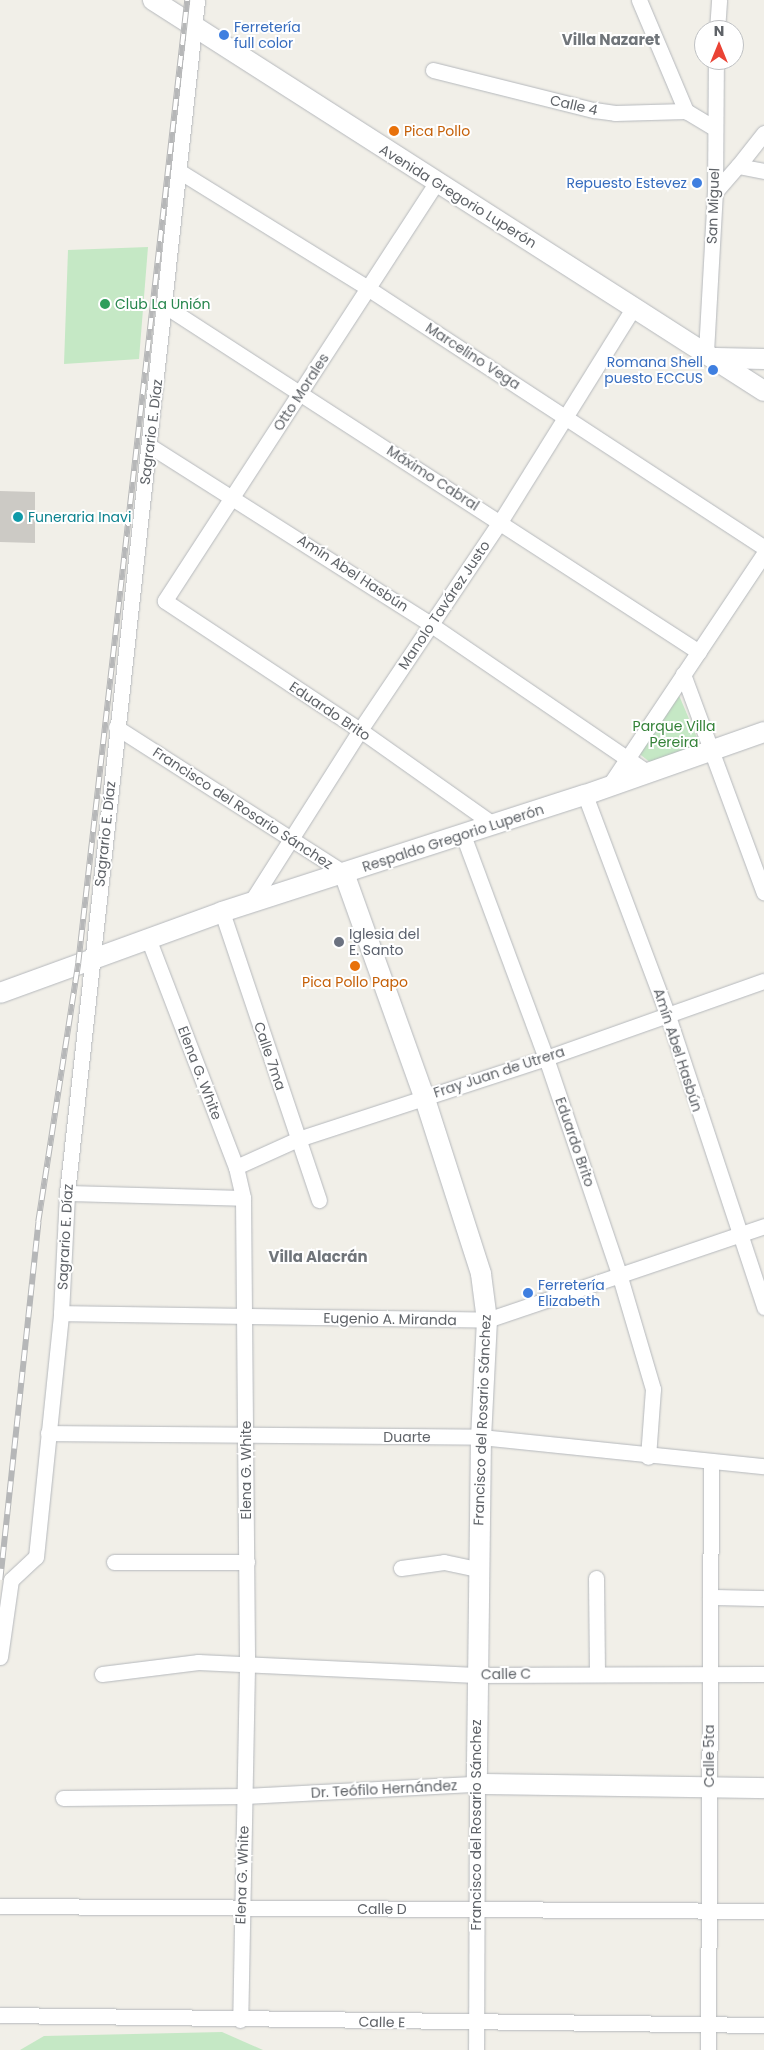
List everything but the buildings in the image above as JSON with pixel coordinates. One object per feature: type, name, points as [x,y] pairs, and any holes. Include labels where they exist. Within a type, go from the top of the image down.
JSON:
[{"type":"street","name":"Avenida Gregorio Luperón","points":[[153,0],[436,183],[711,355],[764,391]]},
{"type":"street","name":"Sagrario E. Díaz","points":[[0,1657],[11,1580],[36,1557],[61,1313],[66,1193],[128,605],[150,446],[197,0]]},
{"type":"street","points":[[639,0],[686,111],[714,128]]},
{"type":"street","points":[[718,20],[719,0]]},
{"type":"street","name":"Calle 4","points":[[433,70],[594,110],[615,113],[686,111]]},
{"type":"street","name":"San Miguel","points":[[711,355],[716,70]]},
{"type":"street","points":[[715,192],[764,133]]},
{"type":"street","points":[[738,166],[764,171]]},
{"type":"street","name":"Marcelino Vega","points":[[179,170],[568,417],[764,547]]},
{"type":"street","name":"Otto Morales","points":[[165,601],[436,183]]},
{"type":"street","name":"Máximo Cabral","points":[[165,306],[700,652]]},
{"type":"street","name":"Manolo Tavárez Justo","points":[[251,902],[289,839],[360,730],[568,417],[634,307]]},
{"type":"street","points":[[711,355],[764,359]]},
{"type":"street","name":"Amín Abel Hasbún","points":[[150,446],[234,496],[430,624],[647,772]]},
{"type":"street","points":[[609,786],[682,674],[700,652],[764,554]]},
{"type":"street","name":"Eduardo Brito","points":[[165,601],[360,730],[493,824]]},
{"type":"street","points":[[682,674],[713,752],[764,893]]},
{"type":"street","name":"Francisco del Rosario Sánchez","points":[[116,727],[344,873],[424,1096],[481,1274],[487,1320],[481,1437],[476,1675],[476,2050]]},
{"type":"street","name":"Respaldo Gregorio Luperón","points":[[0,994],[92,958],[251,902],[586,795],[647,772],[713,752],[764,732]]},
{"type":"street","name":"Amín Abel Hasbún","points":[[586,795],[667,1013],[738,1235],[764,1307]]},
{"type":"street","name":"Eduardo Brito","points":[[463,835],[546,1058],[620,1277],[653,1389],[648,1457]]},
{"type":"street","name":"Calle 7ma","points":[[222,912],[319,1200]]},
{"type":"street","name":"Elena G. White","points":[[148,938],[236,1167],[243,1198],[247,1667],[240,2020]]},
{"type":"street","name":"Fray Juan de Utrera","points":[[236,1167],[298,1138],[546,1058],[667,1013],[764,981]]},
{"type":"street","points":[[66,1193],[243,1198]]},
{"type":"street","name":"Eugenio A. Miranda","points":[[61,1313],[487,1320],[620,1277],[764,1226]]},
{"type":"street","name":"Duarte","points":[[48,1433],[246,1437],[481,1437],[648,1457],[764,1466]]},
{"type":"street","name":"Calle 5ta","points":[[708,2050],[711,1462]]},
{"type":"street","points":[[114,1562],[247,1562]]},
{"type":"street","points":[[401,1568],[444,1562],[478,1569]]},
{"type":"street","points":[[596,1578],[597,1672]]},
{"type":"street","points":[[710,1597],[764,1598]]},
{"type":"street","name":"Calle C","points":[[102,1674],[198,1662],[247,1667],[476,1675],[597,1672],[764,1674]]},
{"type":"street","name":"Dr. Teófilo Hernández","points":[[64,1798],[245,1796],[477,1784],[764,1788]]},
{"type":"street","name":"Calle D","points":[[0,1906],[764,1911]]},
{"type":"street","name":"Calle E","points":[[0,2015],[477,2024],[764,2025]]},
{"type":"green space","name":"Club La Unión","points":[[148,247],[139,359],[64,364],[68,250]]},
{"type":"green space","name":"Parque Villa Pereira","points":[[678,693],[701,747],[651,763],[637,752]]},
{"type":"green space","points":[[222,2032],[263,2050],[20,2050],[44,2036]]},
{"type":"railway","points":[[0,1580],[38,1222],[78,963],[187,0]]},
{"type":"place","name":"Ferretería full color","points":[[224,35]]},
{"type":"place","name":"Pica Pollo","points":[[394,131]]},
{"type":"place","name":"Repuesto Estevez","points":[[697,183]]},
{"type":"place","name":"Club La Unión","points":[[105,304]]},
{"type":"place","name":"Romana Shell puesto ECCUS","points":[[713,370]]},
{"type":"place","name":"Funeraria Inavi","points":[[18,517]]},
{"type":"place","name":"Iglesia del E. Santo","points":[[339,942]]},
{"type":"place","name":"Pica Pollo Papo","points":[[355,966]]},
{"type":"place","name":"Ferretería Elizabeth","points":[[528,1293]]},
{"type":"district","name":"Villa Nazaret","points":[[611,40]]},
{"type":"district","name":"Villa Alacrán","points":[[318,1257]]}]
